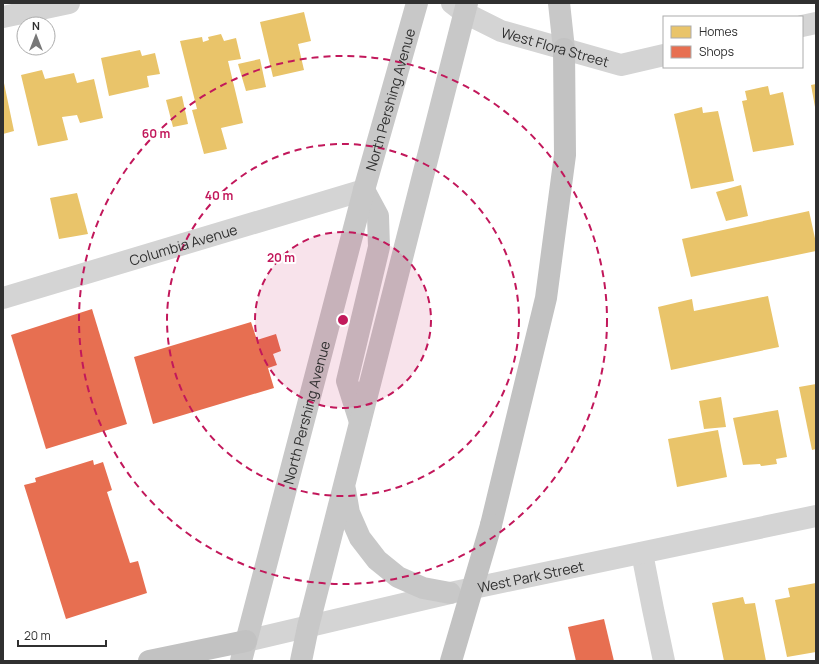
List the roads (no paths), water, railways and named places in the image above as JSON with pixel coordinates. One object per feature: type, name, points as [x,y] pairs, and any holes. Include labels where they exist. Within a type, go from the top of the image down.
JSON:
[{"type":"highway","points":[[452,661],[491,525],[546,298],[565,155],[564,49]]},
{"type":"highway","points":[[150,661],[244,651]]},
{"type":"main road","name":"North Pershing Avenue","points":[[244,651],[364,190],[417,3]]},
{"type":"main road","points":[[559,3],[564,49]]},
{"type":"main road","points":[[301,661],[308,627],[360,422],[461,6]]},
{"type":"main road","points":[[360,422],[347,381],[379,247],[378,216],[364,190]]},
{"type":"main road","points":[[344,486],[349,513],[360,538],[377,560],[398,577],[423,588],[450,593]]},
{"type":"street","points":[[3,17],[69,3]]},
{"type":"street","name":"West Flora Street","points":[[461,6],[501,31],[621,65],[663,55]]},
{"type":"street","points":[[803,26],[816,23]]},
{"type":"street","name":"Columbia Avenue","points":[[3,298],[364,190]]},
{"type":"street","name":"West Park Street","points":[[244,651],[308,627],[450,593],[816,516]]},
{"type":"street","points":[[642,553],[652,609],[664,661]]}]
